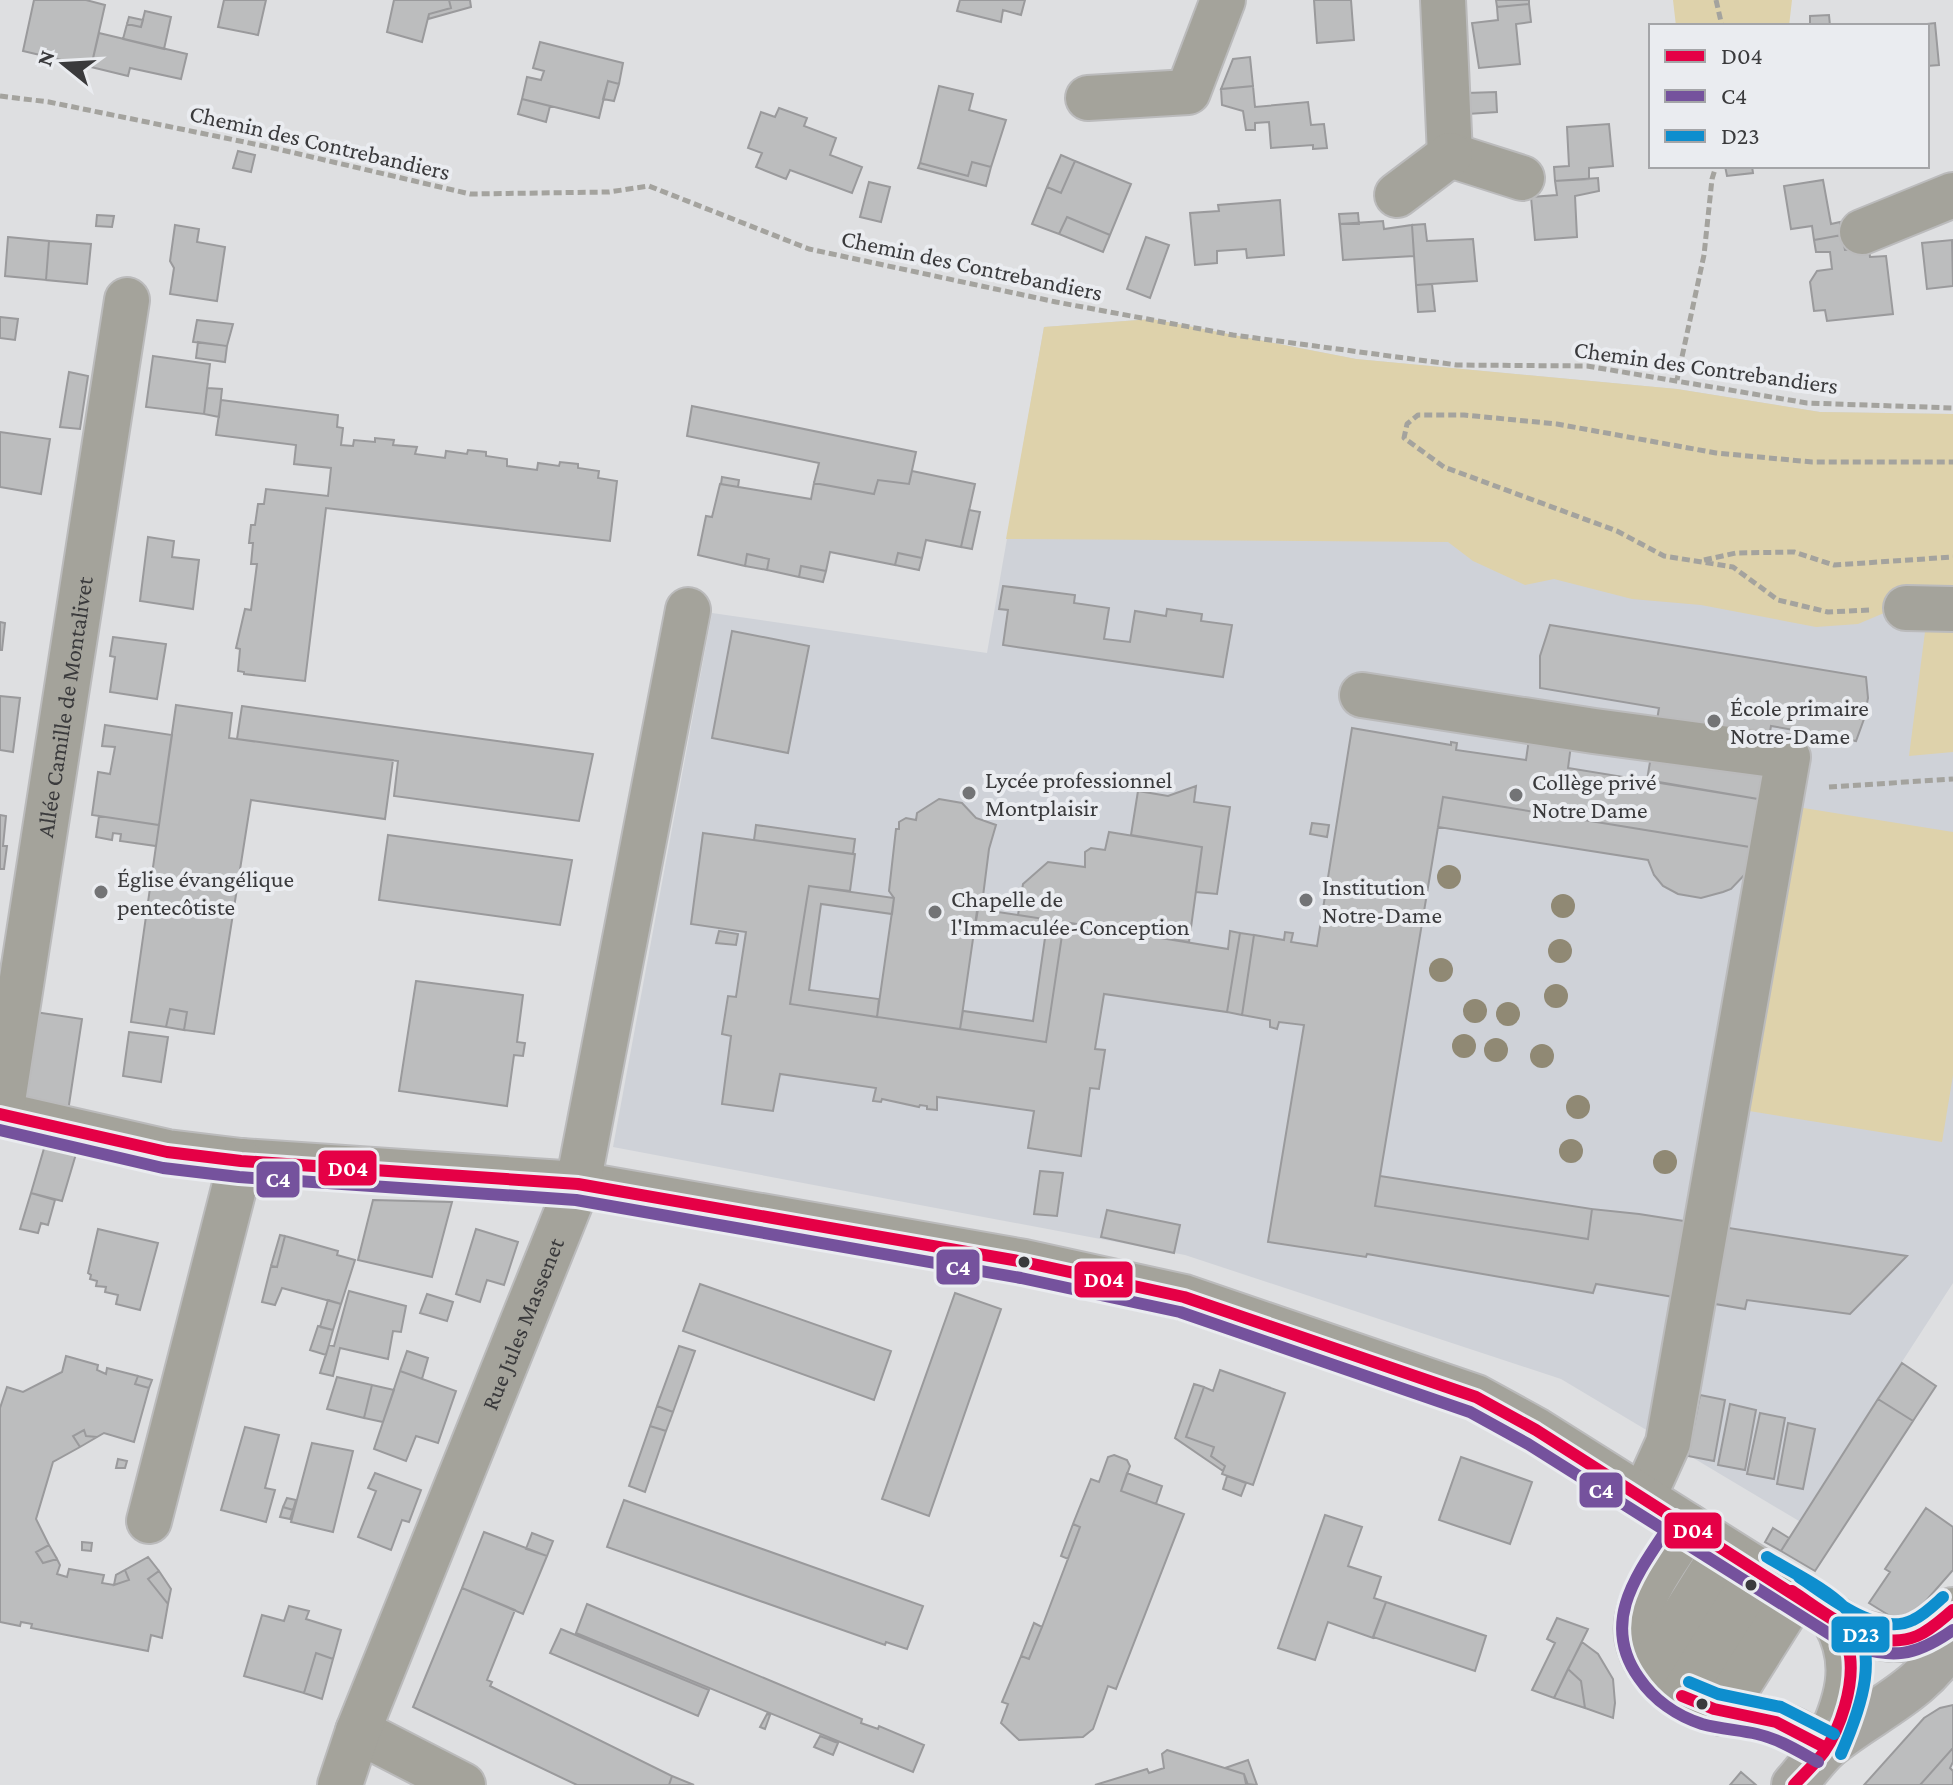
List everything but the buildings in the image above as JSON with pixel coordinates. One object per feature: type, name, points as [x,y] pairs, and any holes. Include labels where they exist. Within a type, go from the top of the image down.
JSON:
[{"type":"main road","points":[[1794,1785],[1826,1748],[1907,1693],[1951,1649]]},
{"type":"street","points":[[1088,98],[1188,92],[1223,0]]},
{"type":"street","points":[[1443,0],[1450,155]]},
{"type":"street","points":[[1450,155],[1522,178]]},
{"type":"street","points":[[1397,195],[1450,155]]},
{"type":"street","points":[[1862,232],[1953,195]]},
{"type":"street","name":"Allée Camille de Montalivet","points":[[0,1114],[127,300]]},
{"type":"street","points":[[1906,608],[1953,609]]},
{"type":"street","name":"Rue Jules Massenet","points":[[340,1785],[358,1731],[578,1184],[688,610]]},
{"type":"street","points":[[1362,695],[1788,757],[1668,1443],[1643,1498]]},
{"type":"street","points":[[0,1114],[167,1152],[241,1161],[578,1184],[1024,1262],[1184,1297],[1476,1397],[1536,1430],[1853,1630],[1892,1641],[1917,1636],[1953,1610]]},
{"type":"street","points":[[149,1521],[241,1161]]},
{"type":"street","points":[[1688,1526],[1645,1598],[1636,1631],[1685,1692],[1769,1720],[1826,1748],[1840,1716],[1849,1683],[1850,1656],[1845,1638],[1835,1621]]},
{"type":"street","points":[[1685,1692],[1742,1560]]},
{"type":"street","points":[[1685,1692],[1796,1594]]},
{"type":"street","points":[[358,1731],[463,1785]]},
{"type":"path","points":[[1716,0],[1722,24]]},
{"type":"path","name":"Chemin des Contrebandiers","points":[[0,96],[81,108],[269,147],[470,194],[609,192],[649,186],[809,249],[1056,302],[1233,335],[1457,365],[1587,366],[1807,403],[1953,408]]},
{"type":"path","points":[[1677,380],[1704,255],[1715,168]]},
{"type":"path","points":[[1906,608],[1828,612],[1778,600],[1733,567],[1664,556],[1617,531],[1444,467],[1404,438],[1407,424],[1418,415],[1464,415],[1557,424],[1716,453],[1812,462],[1953,462]]},
{"type":"path","points":[[1699,561],[1736,553],[1794,552],[1834,565],[1953,557]]},
{"type":"path","points":[[1829,787],[1953,779]]},
{"type":"shaded area","points":[[1673,0],[1792,0],[1789,24],[1676,24]]},
{"type":"shaded area","name":"Institution Notre-Dame","points":[[1152,319],[1356,359],[1677,389],[1820,412],[1953,414],[1953,1283],[1799,1521],[1561,1379],[1185,1255],[613,1147],[712,613],[987,653],[1044,327]]},
{"type":"shaded area","points":[[1152,319],[1356,359],[1677,389],[1820,412],[1953,414],[1953,595],[1929,594],[1858,624],[1816,627],[1701,605],[1632,599],[1554,579],[1525,585],[1473,561],[1448,542],[1006,539],[1044,327]]},
{"type":"shaded area","points":[[1926,624],[1953,624],[1953,752],[1909,756]]},
{"type":"shaded area","points":[[1791,806],[1953,832],[1953,1075],[1942,1142],[1743,1110]]},
{"type":"transit line","name":"D04","points":[[0,1114],[167,1152],[241,1161],[578,1184],[1024,1262],[1184,1297],[1476,1397],[1536,1430],[1835,1621],[1850,1656],[1845,1706],[1824,1752],[1794,1785]]},
{"type":"transit line","name":"C4","points":[[0,1130],[163,1168],[239,1177],[576,1200],[1021,1278],[1180,1312],[1470,1412],[1528,1444],[1847,1645],[1878,1652],[1903,1653],[1926,1646],[1953,1630]]},
{"type":"transit line","name":"C4","points":[[1675,1517],[1638,1575],[1623,1615],[1622,1635],[1627,1656],[1639,1678],[1659,1700],[1684,1717],[1709,1726],[1765,1736],[1818,1762]]},
{"type":"transit line","name":"D23","points":[[1767,1557],[1837,1600],[1857,1624],[1864,1642],[1865,1680],[1841,1754]]},
{"type":"transit line","name":"D23","points":[[1799,1577],[1853,1612],[1884,1623],[1899,1624],[1913,1620],[1943,1597]]},
{"type":"transit line","name":"D04","points":[[1792,1591],[1851,1629],[1884,1640],[1917,1636],[1953,1610]]},
{"type":"transit line","name":"D23","points":[[1689,1682],[1718,1694],[1781,1707],[1834,1734]]},
{"type":"transit line","name":"D04","points":[[1682,1696],[1714,1709],[1776,1722],[1826,1748]]},
{"type":"place","name":"École primaire Notre-Dame","points":[[1714,721]]},
{"type":"place","name":"Lycée professionnel Montplaisir","points":[[969,793]]},
{"type":"place","name":"Collège privé Notre Dame","points":[[1516,795]]},
{"type":"place","name":"Église évangélique pentecôtiste","points":[[101,892]]},
{"type":"place","name":"Institution Notre-Dame","points":[[1306,900]]},
{"type":"place","name":"Chapelle de l'Immaculée-Conception","points":[[935,912]]}]
